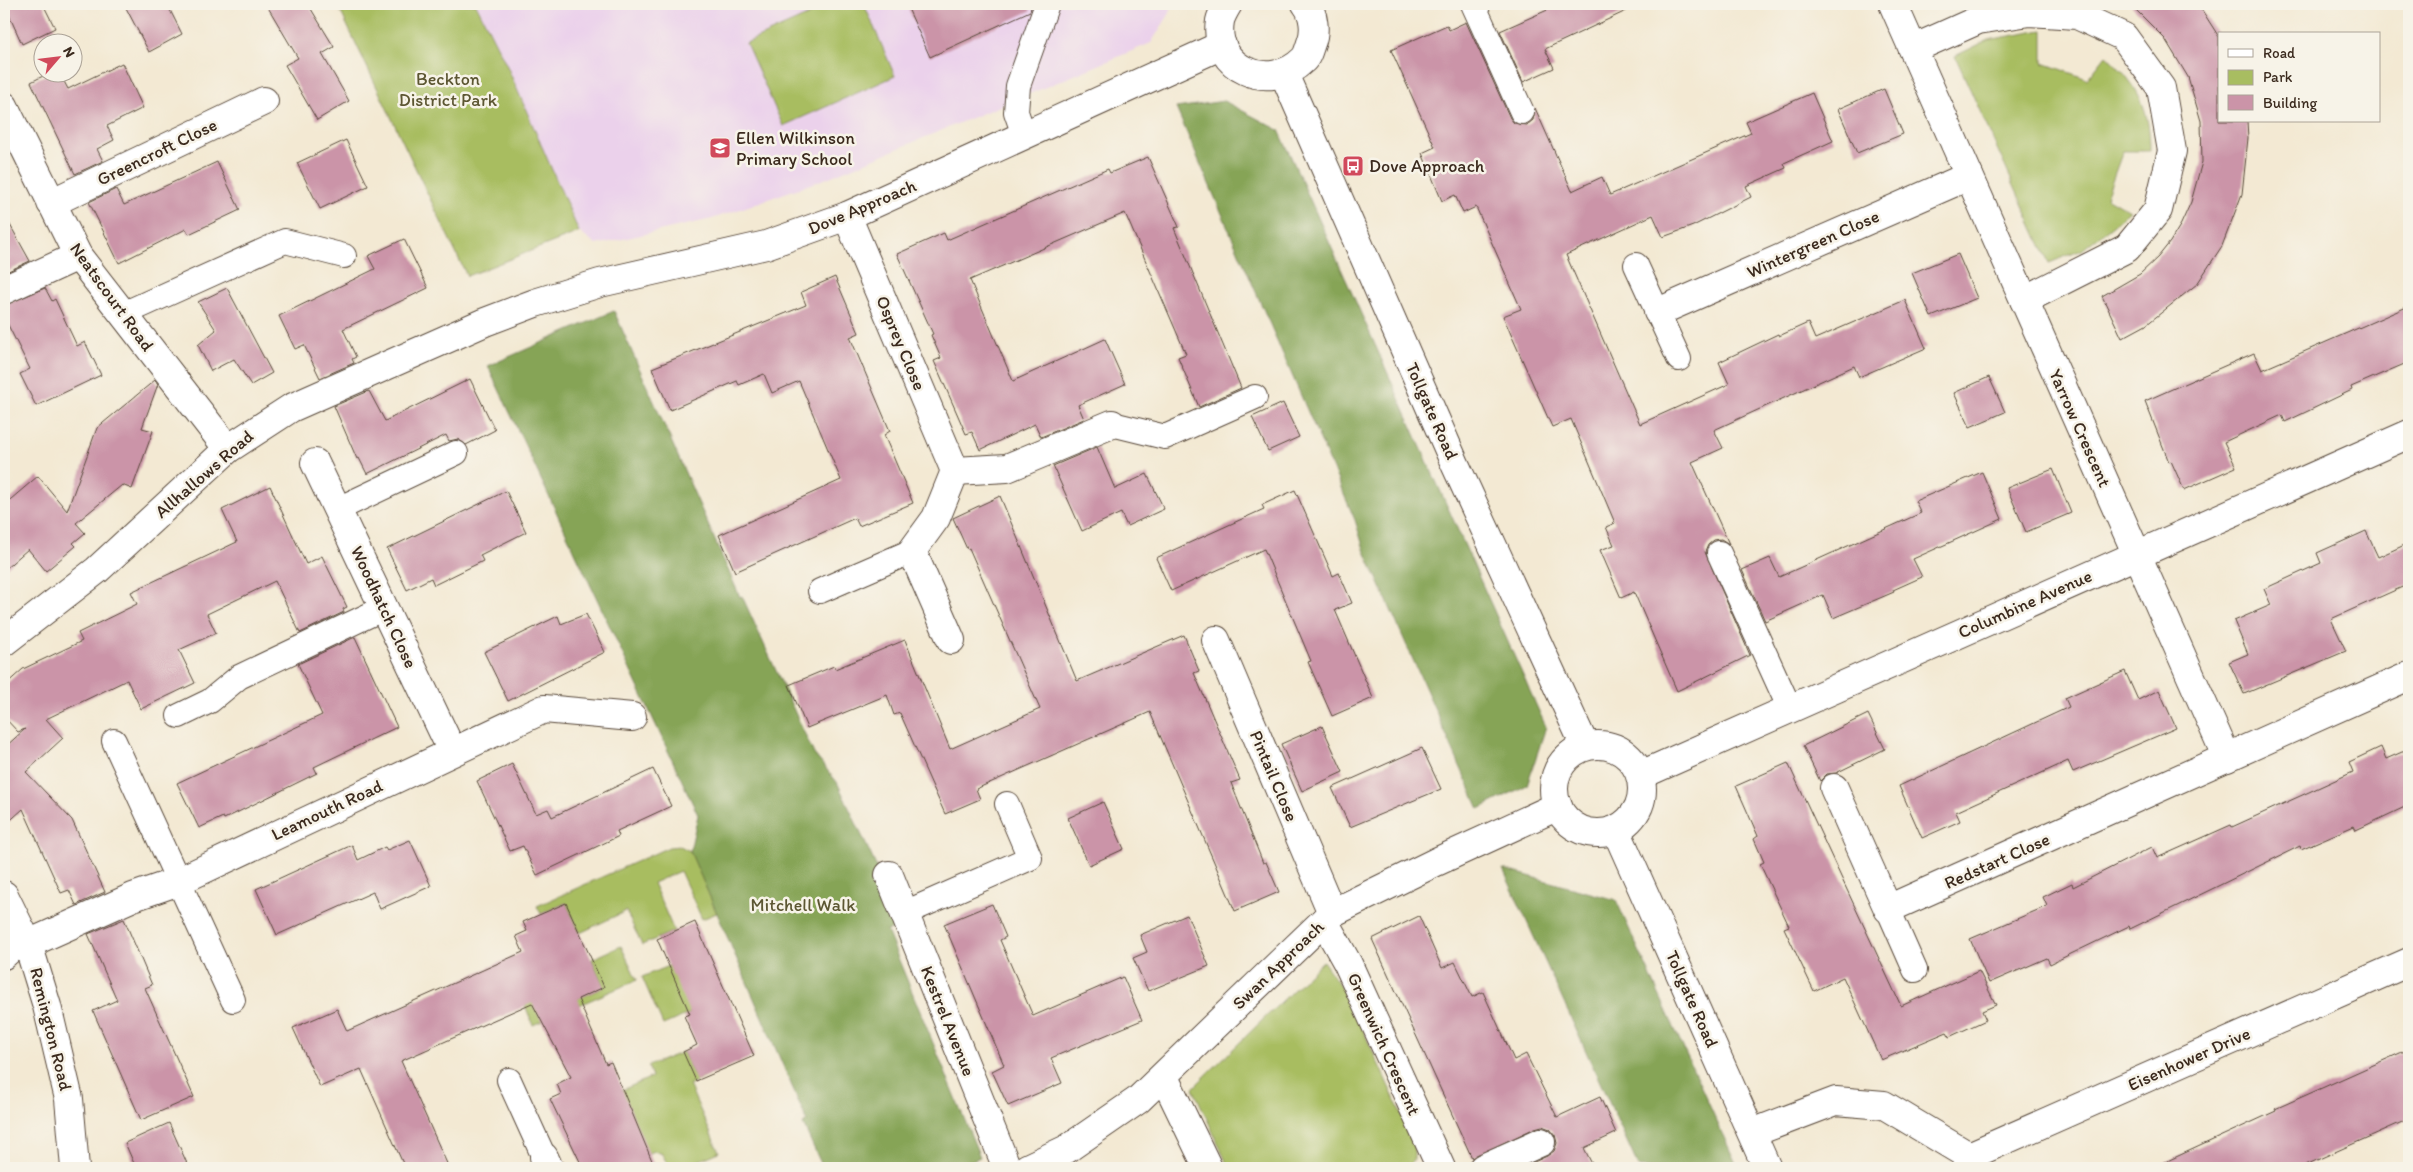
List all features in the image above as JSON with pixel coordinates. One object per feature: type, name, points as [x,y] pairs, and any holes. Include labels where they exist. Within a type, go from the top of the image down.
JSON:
[{"type":"street","points":[[1228,4],[1220,22],[1222,45],[1236,66],[1259,77],[1284,74],[1304,60],[1315,35],[1314,6]]},
{"type":"street","name":"Yarrow Crescent","points":[[1892,4],[2137,554]]},
{"type":"street","points":[[1913,49],[1978,20],[2029,12],[2077,15],[2124,37],[2161,88],[2172,152],[2158,210],[2127,248],[2024,300]]},
{"type":"street","name":"Dove Approach","points":[[485,322],[535,303],[600,283],[766,245],[847,216],[1222,45]]},
{"type":"street","name":"Tollgate Road","points":[[1284,74],[1459,473],[1584,746]]},
{"type":"street","name":"Greencroft Close","points":[[51,203],[264,101]]},
{"type":"street","name":"Neatscourt Road","points":[[4,106],[78,256],[228,449]]},
{"type":"street","name":"Wintergreen Close","points":[[1658,312],[1969,176]]},
{"type":"street","name":"Osprey Close","points":[[847,216],[955,471]]},
{"type":"street","points":[[4,290],[78,256]]},
{"type":"street","name":"Allhallows Road","points":[[4,642],[97,570],[228,449],[291,408],[485,322]]},
{"type":"street","points":[[951,640],[912,551],[936,518],[955,471],[1007,468],[1112,424]]},
{"type":"street","name":"Columbine Avenue","points":[[1641,775],[2409,434]]},
{"type":"street","name":"Woodhatch Close","points":[[315,463],[452,751]]},
{"type":"street","points":[[2137,554],[2227,758]]},
{"type":"street","name":"Pintail Close","points":[[1216,640],[1328,917]]},
{"type":"street","name":"Redstart Close","points":[[1888,910],[2409,676]]},
{"type":"street","name":"Leamouth Road","points":[[26,940],[179,880],[544,709],[632,717]]},
{"type":"street","points":[[1607,745],[1628,755],[1641,775],[1642,797],[1633,816],[1616,830],[1593,833],[1571,824],[1558,806],[1554,782],[1564,760],[1584,746],[1607,745]]},
{"type":"street","points":[[1834,788],[1888,910]]},
{"type":"street","name":"Swan Approach","points":[[1027,1168],[1067,1149],[1138,1100],[1328,917],[1436,862],[1558,806]]},
{"type":"street","name":"Tollgate Road","points":[[1616,830],[1767,1168]]},
{"type":"street","name":"Kestrel Avenue","points":[[889,875],[1007,1168]]},
{"type":"street","name":"Remington Road","points":[[4,895],[26,940],[47,1006],[69,1099],[75,1168]]},
{"type":"street","name":"Greenwich Crescent","points":[[1328,917],[1441,1168]]},
{"type":"street","name":"Eisenhower Drive","points":[[1752,1133],[1836,1101],[1884,1105],[1968,1162],[2409,962]]},
{"type":"street","points":[[1164,1077],[1208,1168]]},
{"type":"street","points":[[1495,1166],[1541,1142]]},
{"type":"lane","points":[[1024,135],[1016,112],[1018,86],[1047,4]]},
{"type":"lane","points":[[1474,4],[1522,112]]},
{"type":"lane","points":[[123,314],[285,241],[344,256]]},
{"type":"lane","points":[[1636,265],[1679,359]]},
{"type":"lane","points":[[1112,424],[1166,438],[1255,397]]},
{"type":"lane","points":[[338,509],[456,454]]},
{"type":"lane","points":[[820,591],[912,551]]},
{"type":"lane","points":[[1720,553],[1790,709]]},
{"type":"lane","points":[[179,716],[210,701],[239,677],[384,608]]},
{"type":"lane","points":[[114,742],[233,1000]]},
{"type":"lane","points":[[905,913],[1030,858],[1006,804]]},
{"type":"lane","points":[[1888,910],[1915,970]]},
{"type":"lane","points":[[4,957],[26,940]]},
{"type":"lane","points":[[509,1080],[546,1163]]},
{"type":"shaded area","name":"Ellen Wilkinson Primary School","points":[[476,4],[1171,4],[1170,13],[1151,43],[827,178],[712,219],[596,245],[579,232],[507,66]]},
{"type":"green space","name":"Beckton District Park","points":[[337,4],[476,4],[507,66],[579,232],[467,276]]},
{"type":"green space","points":[[834,4],[864,4],[895,76],[783,126],[746,43]]},
{"type":"green space","points":[[2043,30],[2043,63],[2087,79],[2106,55],[2126,76],[2145,109],[2150,151],[2123,151],[2106,197],[2130,211],[2082,250],[2049,263],[1955,56],[1988,40]]},
{"type":"green space","points":[[1224,101],[1279,130],[1546,727],[1527,785],[1479,809],[1364,549],[1355,520],[1176,108]]},
{"type":"green space","name":"Mitchell Walk","points":[[614,311],[740,597],[742,596],[814,754],[837,782],[904,926],[887,931],[980,1157],[956,1168],[823,1168],[803,1124],[807,1121],[690,851],[698,815],[488,366]]},
{"type":"green space","points":[[680,846],[690,851],[717,913],[702,919],[680,871],[653,883],[674,931],[642,945],[626,911],[580,933],[566,903],[541,914],[537,906],[669,847]]},
{"type":"green space","points":[[1503,869],[1616,900],[1738,1168],[1639,1168]]},
{"type":"green space","points":[[621,946],[637,980],[533,1025],[519,991],[559,1007],[604,987],[592,959]]},
{"type":"green space","points":[[680,961],[700,1009],[663,1025],[642,977]]},
{"type":"green space","points":[[1323,961],[1348,997],[1414,1142],[1414,1159],[1409,1168],[1229,1168],[1193,1088]]},
{"type":"green space","points":[[683,1052],[694,1076],[708,1070],[710,1075],[689,1085],[719,1152],[682,1168],[665,1168],[667,1163],[662,1154],[654,1151],[641,1156],[615,1093],[652,1077],[648,1066]]},
{"type":"building","points":[[4,4],[43,4],[55,28],[47,32],[32,32],[32,39],[22,44]]},
{"type":"building","points":[[124,4],[167,4],[182,34],[149,52]]},
{"type":"building","points":[[266,4],[308,4],[334,47],[322,54],[349,101],[317,120],[285,65],[298,58]]},
{"type":"building","points":[[906,4],[1032,4],[1030,11],[930,57]]},
{"type":"building","points":[[1561,4],[1641,4],[1545,49],[1554,68],[1523,82],[1500,31]]},
{"type":"building","points":[[2130,4],[2198,4],[2218,35],[2218,122],[2247,122],[2248,138],[2242,194],[2222,246],[2197,284],[2146,325],[2122,338],[2102,296],[2140,274],[2158,257],[2170,242],[2191,202],[2202,162],[2201,121],[2188,77],[2165,39]]},
{"type":"building","points":[[1466,22],[1510,118],[1514,123],[1527,125],[1533,120],[1535,108],[1572,191],[1602,177],[1610,195],[1751,133],[1746,122],[1812,93],[1833,141],[1784,163],[1786,168],[1746,186],[1751,197],[1693,226],[1663,237],[1653,215],[1566,255],[1640,424],[1729,384],[1719,362],[1778,334],[1779,336],[1808,323],[1815,339],[1905,300],[1926,348],[1859,377],[1854,366],[1714,430],[1723,448],[1692,462],[1729,544],[1721,539],[1714,540],[1708,545],[1705,552],[1750,655],[1677,691],[1634,592],[1621,598],[1600,550],[1614,545],[1606,527],[1615,523],[1571,419],[1552,427],[1513,339],[1503,316],[1521,309],[1476,207],[1463,213],[1455,195],[1442,201],[1422,153],[1435,147],[1391,50],[1447,25],[1449,30]]},
{"type":"building","points":[[122,63],[143,108],[107,126],[114,140],[97,149],[103,161],[75,174],[31,82],[64,82],[68,89]]},
{"type":"building","points":[[1884,89],[1903,134],[1857,153],[1838,109]]},
{"type":"building","points":[[346,140],[368,186],[320,209],[297,163]]},
{"type":"building","points":[[1148,157],[1179,227],[1174,228],[1241,388],[1199,407],[1178,357],[1186,354],[1125,213],[970,280],[1013,381],[1105,339],[1125,384],[1078,405],[1084,419],[1041,437],[1035,424],[980,450],[972,432],[966,434],[934,361],[941,358],[931,335],[933,334],[897,254],[944,233],[947,240],[1108,169],[1110,173]]},
{"type":"building","points":[[217,162],[240,210],[189,234],[186,229],[119,263],[89,202],[116,189],[124,205]]},
{"type":"building","points":[[4,214],[30,261],[4,273]]},
{"type":"building","points":[[404,239],[428,288],[343,329],[356,357],[352,359],[354,363],[320,378],[304,345],[295,349],[279,316],[375,269],[368,256]]},
{"type":"building","points":[[1958,254],[1977,298],[1931,317],[1912,273]]},
{"type":"building","points":[[835,277],[859,333],[850,337],[890,431],[884,435],[913,503],[859,526],[855,518],[735,572],[719,535],[841,480],[799,381],[772,393],[764,374],[739,385],[737,381],[670,410],[652,368],[806,305],[801,292]]},
{"type":"building","points":[[45,288],[52,301],[55,299],[77,346],[85,342],[101,375],[36,406],[20,374],[30,369],[4,317],[4,305]]},
{"type":"building","points":[[227,288],[272,373],[251,385],[234,359],[211,371],[198,345],[216,330],[198,302]]},
{"type":"building","points":[[2409,306],[2409,362],[2351,387],[2352,390],[2285,422],[2282,415],[2224,442],[2236,467],[2184,490],[2171,461],[2169,462],[2145,401],[2254,353],[2262,370]]},
{"type":"building","points":[[1989,377],[2005,412],[1970,427],[1954,393]]},
{"type":"building","points":[[470,379],[495,430],[466,445],[458,439],[449,441],[446,435],[367,474],[359,458],[357,459],[334,406],[369,391],[385,421]]},
{"type":"building","points":[[155,380],[158,384],[142,428],[153,431],[132,489],[122,485],[76,523],[85,533],[73,543],[76,546],[46,571],[28,549],[4,570],[4,505],[38,476],[67,511],[97,428]]},
{"type":"building","points":[[1283,403],[1299,437],[1268,451],[1252,417]]},
{"type":"building","points":[[1097,447],[1115,489],[1147,474],[1164,509],[1127,526],[1121,513],[1082,531],[1053,466]]},
{"type":"building","points":[[2053,469],[2071,513],[2026,532],[2007,488]]},
{"type":"building","points":[[1982,472],[2002,519],[1913,559],[1922,577],[1893,590],[1894,592],[1833,618],[1823,595],[1765,621],[1742,570],[1770,558],[1779,577],[1921,513],[1915,501]]},
{"type":"building","points":[[270,486],[306,564],[322,556],[347,607],[343,609],[344,612],[300,633],[275,581],[207,614],[216,633],[179,650],[195,683],[141,709],[127,680],[46,719],[63,738],[26,772],[72,820],[105,892],[76,905],[69,890],[61,893],[23,809],[4,826],[4,748],[25,729],[18,732],[4,717],[4,686],[23,669],[82,641],[78,633],[137,604],[131,592],[237,542],[222,510]]},
{"type":"building","points":[[1295,490],[1333,576],[1339,573],[1352,603],[1335,610],[1373,698],[1332,716],[1308,662],[1311,661],[1264,549],[1171,591],[1156,558],[1264,509],[1262,505]]},
{"type":"building","points":[[506,491],[526,532],[480,555],[483,561],[434,585],[431,578],[407,590],[387,549]]},
{"type":"building","points":[[1000,496],[1077,681],[1184,635],[1199,671],[1194,673],[1240,780],[1231,783],[1263,863],[1266,862],[1279,892],[1235,911],[1150,712],[976,789],[980,799],[945,814],[900,713],[894,715],[887,695],[807,728],[789,685],[834,666],[835,669],[905,640],[950,749],[1040,709],[969,548],[967,549],[953,518]]},
{"type":"building","points":[[2366,531],[2378,557],[2409,543],[2409,584],[2331,619],[2346,651],[2244,694],[2229,662],[2248,654],[2234,621],[2271,605],[2264,589],[2321,563],[2317,553]]},
{"type":"building","points":[[586,614],[605,652],[508,701],[484,652],[558,616],[561,624]]},
{"type":"building","points":[[355,637],[397,727],[314,767],[317,773],[224,819],[223,817],[199,828],[177,783],[322,715],[298,664]]},
{"type":"building","points":[[2125,671],[2138,700],[2159,690],[2176,728],[2073,772],[2068,761],[1956,812],[1960,821],[1922,838],[1899,786],[2069,707],[2065,698]]},
{"type":"building","points":[[1868,714],[1885,749],[1836,773],[1827,774],[1820,781],[1803,746]]},
{"type":"building","points":[[1322,726],[1343,772],[1302,791],[1281,744]]},
{"type":"building","points":[[2381,747],[2386,759],[2409,749],[2409,805],[2356,830],[2354,826],[2301,849],[2300,846],[2130,929],[2129,926],[2050,964],[2047,958],[1989,983],[1970,939],[2047,906],[2043,897],[2072,883],[2073,887],[2152,847],[2157,858],[2231,825],[2232,827],[2353,772],[2349,762]]},
{"type":"building","points":[[1422,748],[1441,789],[1350,827],[1332,788]]},
{"type":"building","points":[[1788,763],[1901,1006],[1979,971],[1996,1005],[1982,1011],[1986,1020],[1949,1037],[1947,1032],[1881,1060],[1843,977],[1814,991],[1784,928],[1789,926],[1760,864],[1764,862],[1754,839],[1758,836],[1736,786]]},
{"type":"building","points":[[512,764],[536,814],[548,809],[552,817],[653,769],[671,806],[617,831],[619,836],[537,875],[523,846],[510,851],[477,781]]},
{"type":"building","points":[[1103,802],[1124,849],[1089,865],[1068,818]]},
{"type":"building","points":[[410,840],[431,886],[380,909],[373,892],[277,935],[256,889],[352,845],[358,860],[385,847],[387,850]]},
{"type":"building","points":[[566,903],[604,987],[578,999],[606,1064],[611,1062],[655,1168],[583,1168],[550,1099],[561,1094],[557,1084],[571,1077],[532,1003],[401,1061],[449,1168],[405,1168],[361,1069],[320,1087],[293,1028],[337,1009],[347,1031],[523,952],[516,936],[527,931],[523,922]]},
{"type":"building","points":[[992,904],[1006,937],[1000,940],[1033,1016],[1123,977],[1142,1020],[1051,1058],[1062,1083],[1008,1106],[992,1071],[1004,1065],[944,924]]},
{"type":"building","points":[[1187,915],[1209,966],[1148,991],[1133,958],[1147,952],[1140,935]]},
{"type":"building","points":[[1419,916],[1442,968],[1455,962],[1472,997],[1483,992],[1514,1060],[1526,1054],[1557,1117],[1600,1097],[1616,1133],[1584,1148],[1594,1168],[1521,1168],[1554,1151],[1557,1143],[1555,1135],[1550,1129],[1542,1126],[1472,1158],[1372,939]]},
{"type":"building","points":[[124,919],[152,985],[145,988],[194,1097],[141,1120],[93,1011],[117,1000],[88,934]]},
{"type":"building","points":[[695,922],[754,1056],[696,1081],[683,1052],[697,1045],[684,1016],[690,1014],[657,939]]},
{"type":"building","points":[[2409,1049],[2409,1119],[2299,1168],[2152,1168],[2276,1111],[2275,1109]]},
{"type":"building","points":[[169,1123],[189,1168],[136,1168],[125,1143]]},
{"type":"place","name":"Ellen Wilkinson Primary School","points":[[720,148]]},
{"type":"place","name":"Dove Approach","points":[[1353,166]]}]
